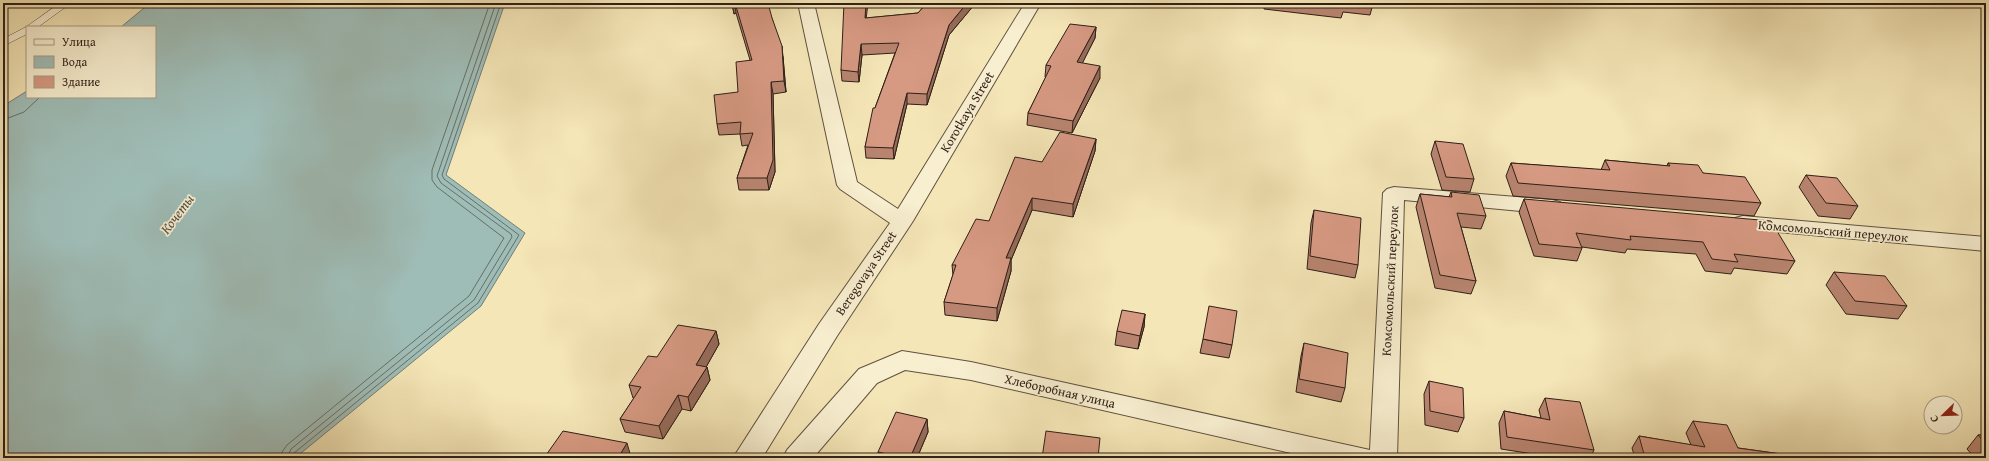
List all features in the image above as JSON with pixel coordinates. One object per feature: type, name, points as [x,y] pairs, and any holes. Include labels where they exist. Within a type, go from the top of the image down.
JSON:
[{"type":"street","name":"Beregovaya Street","points":[[747,458],[828,330],[902,221],[847,186],[806,3]]},
{"type":"street","name":"Korotkaya Street","points":[[902,221],[1032,3]]},
{"type":"street","name":"Комсомольский переулок","points":[[1383,458],[1394,193],[1576,209]]},
{"type":"street","name":"Комсомольский переулок","points":[[1726,222],[1986,244]]},
{"type":"street","name":"Хлеборобная улица","points":[[797,458],[868,376],[902,360],[971,371],[1361,458]]},
{"type":"lane","points":[[32,26],[66,3]]},
{"type":"lane","points":[[3,43],[26,31]]},
{"type":"water","name":"Кочеты","points":[[150,3],[505,3],[446,175],[525,233],[481,306],[295,458],[3,458],[3,106],[26,92],[26,98],[156,98],[156,26],[122,26]]},
{"type":"building","points":[[735,3],[768,3],[782,46],[784,81],[771,82],[773,160],[767,178],[737,178],[753,133],[740,134],[741,122],[717,124],[714,95],[738,92],[736,62],[752,60]]},
{"type":"building","points":[[844,3],[866,3],[865,18],[918,13],[927,3],[967,3],[949,25],[927,94],[907,93],[893,148],[865,147],[873,108],[875,108],[899,43],[861,44],[858,72],[841,70]]},
{"type":"building","points":[[1304,3],[1343,3],[1344,7]]},
{"type":"building","points":[[1070,24],[1096,27],[1077,62],[1100,66],[1073,121],[1028,113],[1051,66],[1046,65]]},
{"type":"building","points":[[1060,132],[1096,139],[1073,204],[1032,198],[1006,258],[1011,258],[997,308],[944,302],[956,265],[952,265],[976,219],[989,221],[1015,157],[1042,162]]},
{"type":"building","points":[[1435,141],[1463,144],[1474,179],[1446,177]]},
{"type":"building","points":[[1605,160],[1670,166],[1668,163],[1698,165],[1703,173],[1745,177],[1761,203],[1518,183],[1511,163],[1610,170]]},
{"type":"building","points":[[1806,175],[1837,178],[1858,206],[1826,203]]},
{"type":"building","points":[[1451,192],[1479,195],[1486,216],[1457,213],[1476,281],[1440,275],[1420,194],[1452,197]]},
{"type":"building","points":[[1524,199],[1771,221],[1795,261],[1734,254],[1738,262],[1712,259],[1703,242],[1630,236],[1631,240],[1576,233],[1582,248],[1539,244]]},
{"type":"building","points":[[1314,210],[1361,218],[1358,265],[1310,256]]},
{"type":"building","points":[[1834,272],[1885,276],[1907,306],[1855,301]]},
{"type":"building","points":[[1209,306],[1237,311],[1232,345],[1203,339]]},
{"type":"building","points":[[1122,310],[1145,314],[1140,336],[1117,331]]},
{"type":"building","points":[[678,325],[716,331],[696,365],[707,367],[688,397],[678,395],[659,426],[620,419],[641,387],[629,385],[648,356],[657,357]]},
{"type":"building","points":[[1304,343],[1348,353],[1345,388],[1299,379]]},
{"type":"building","points":[[1429,381],[1463,388],[1464,418],[1430,411]]},
{"type":"building","points":[[1545,398],[1580,402],[1594,450],[1507,437],[1504,411],[1550,420]]},
{"type":"building","points":[[896,412],[927,419],[910,458],[878,452]]},
{"type":"building","points":[[1693,421],[1727,425],[1738,448],[1810,458],[1645,458],[1639,436],[1705,447]]},
{"type":"building","points":[[563,431],[627,443],[618,458],[544,458]]},
{"type":"building","points":[[1046,431],[1100,438],[1098,458],[1042,458]]},
{"type":"building","points":[[1978,435],[1986,435],[1986,444]]}]
